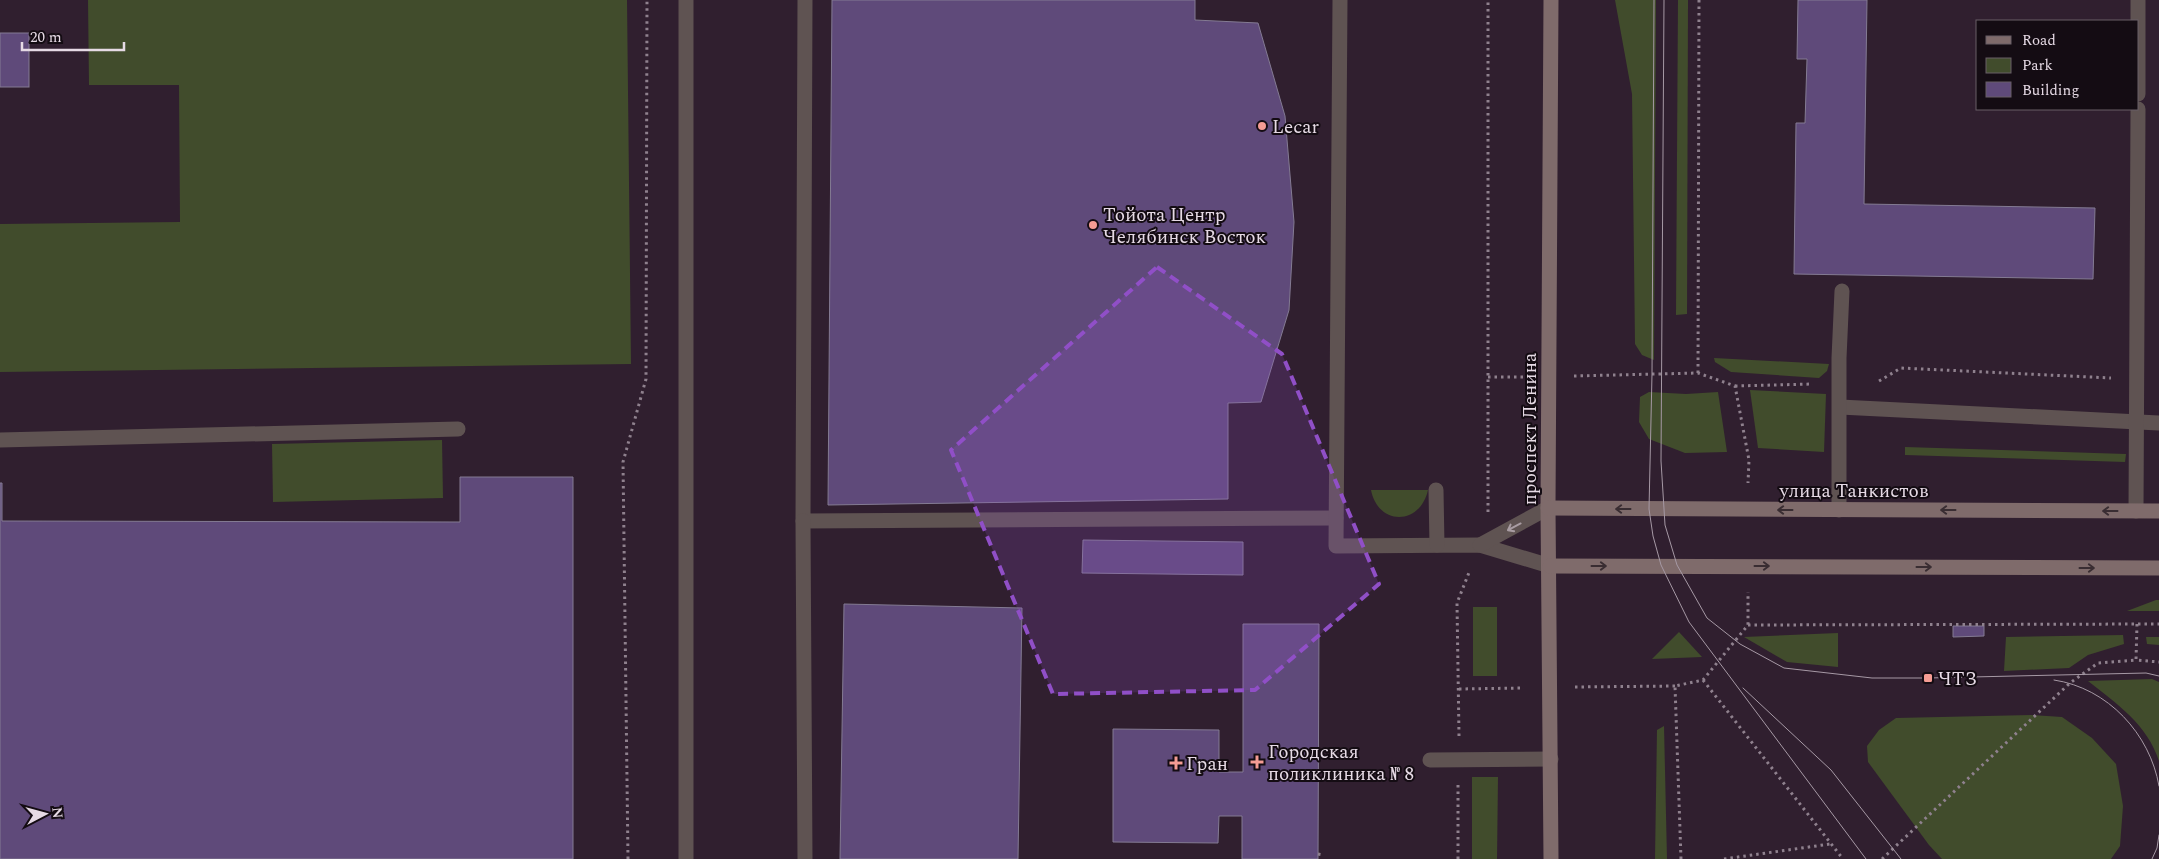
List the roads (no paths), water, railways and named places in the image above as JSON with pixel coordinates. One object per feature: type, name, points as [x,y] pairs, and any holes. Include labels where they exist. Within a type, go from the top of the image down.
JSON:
[{"type":"main road","name":"проспект Ленина","points":[[1550,0],[1548,508],[1552,859]]},
{"type":"main road","name":"улица Танкистов","points":[[1548,508],[2159,511]]},
{"type":"main road","points":[[1550,566],[2159,568]]},
{"type":"lane","points":[[686,0],[686,859]]},
{"type":"lane","points":[[805,859],[803,521],[806,0]]},
{"type":"lane","points":[[1340,0],[1336,546],[1480,545],[1550,566]]},
{"type":"lane","points":[[2138,0],[2138,20]]},
{"type":"lane","points":[[2136,511],[2138,110]]},
{"type":"lane","points":[[1839,510],[1842,291]]},
{"type":"lane","points":[[1840,407],[2159,423]]},
{"type":"lane","points":[[0,440],[458,429]]},
{"type":"lane","points":[[1436,490],[1436,545]]},
{"type":"lane","points":[[1480,545],[1548,508]]},
{"type":"lane","points":[[803,521],[1336,518]]},
{"type":"lane","points":[[1430,760],[1551,759]]},
{"type":"tram line","points":[[1654,0],[1652,374],[1649,509],[1653,536],[1661,565],[1689,622],[1866,859]]},
{"type":"tram line","points":[[1664,0],[1661,461],[1665,525],[1677,565],[1707,618],[1740,644],[1784,668],[1872,678],[2146,673],[2159,676]]},
{"type":"tram line","points":[[2054,680],[2074,685],[2092,693],[2109,703],[2123,716],[2136,732],[2146,749],[2154,767],[2159,786]]},
{"type":"tram line","points":[[1743,688],[1831,770],[1901,859]]},
{"type":"tram line","points":[[2152,859],[2157,848],[2159,835]]},
{"type":"place","name":"Lecar","points":[[1262,126]]},
{"type":"place","name":"Тойота Центр Челябинск Восток","points":[[1093,225]]},
{"type":"place","name":"ЧТЗ","points":[[1928,678]]},
{"type":"place","name":"Городская поликлиника № 8","points":[[1257,762]]},
{"type":"place","name":"Гран","points":[[1176,763]]}]
